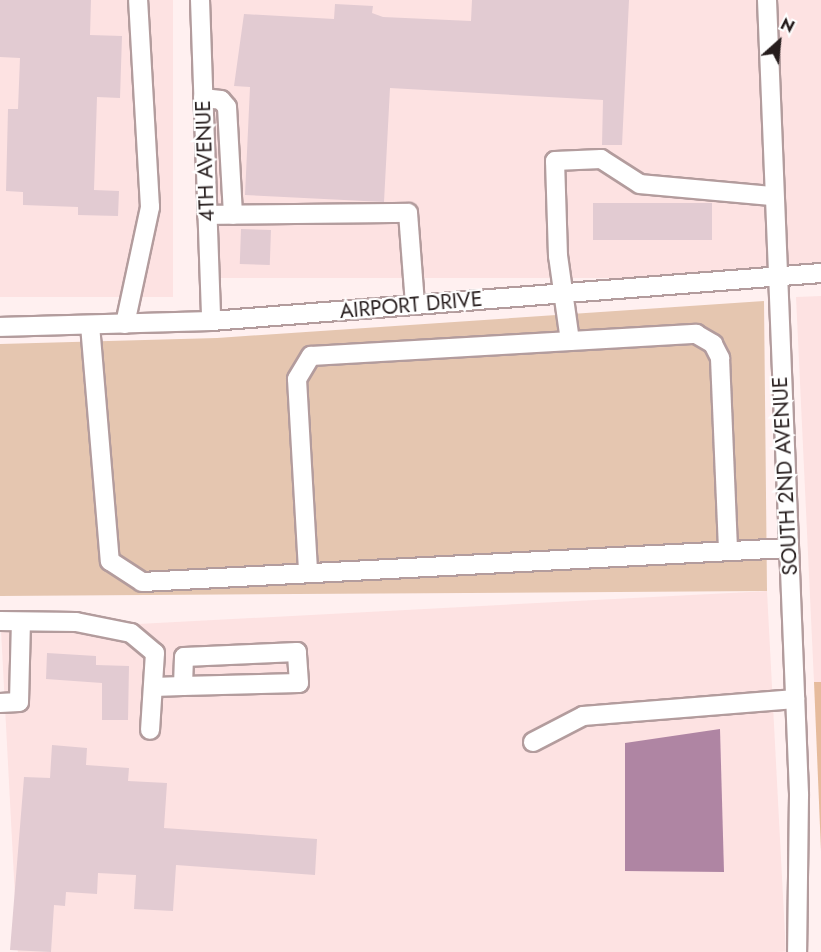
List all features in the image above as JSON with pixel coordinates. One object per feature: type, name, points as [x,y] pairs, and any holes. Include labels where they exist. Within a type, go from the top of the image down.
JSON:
[{"type":"street","points":[[125,324],[150,207],[138,0]]},
{"type":"street","name":"4TH AVENUE","points":[[201,0],[211,321]]},
{"type":"street","name":"SOUTH 2ND AVENUE","points":[[766,0],[795,699],[797,952]]},
{"type":"street","points":[[203,98],[221,100],[227,107],[233,215]]},
{"type":"street","points":[[570,340],[563,292],[555,161],[601,159],[640,184],[773,196]]},
{"type":"street","points":[[207,215],[408,213],[415,305]]},
{"type":"street","name":"AIRPORT DRIVE","points":[[0,327],[211,321],[821,273]]},
{"type":"street","points":[[90,324],[110,561],[142,582],[308,570],[788,548]]},
{"type":"street","points":[[308,570],[297,379],[311,356],[696,333],[714,344],[720,358],[728,550]]},
{"type":"street","points":[[0,621],[76,622],[131,633],[155,653],[150,730]]},
{"type":"street","points":[[0,703],[19,702],[21,622]]},
{"type":"street","points":[[153,687],[299,683],[297,652],[184,657],[183,686]]},
{"type":"street","points":[[533,742],[583,716],[795,699]]},
{"type":"shaded area","points":[[0,0],[173,0],[173,297],[0,297]]},
{"type":"shaded area","points":[[211,0],[821,0],[821,278],[211,278]]},
{"type":"shaded area","points":[[821,296],[821,682],[814,682],[796,297]]},
{"type":"shaded area","points":[[764,301],[767,591],[0,596],[0,344],[217,338]]},
{"type":"shaded area","points":[[767,591],[786,952],[18,952],[1,631]]},
{"type":"shaded area","points":[[814,682],[821,682],[821,851]]},
{"type":"shaded area","points":[[720,729],[724,872],[625,871],[625,743]]},
{"type":"building","points":[[0,0],[91,0],[90,35],[122,36],[120,98],[97,97],[94,190],[119,191],[118,216],[78,215],[78,207],[23,205],[23,192],[6,191],[8,109],[18,109],[20,58],[0,57]]},
{"type":"building","points":[[472,0],[629,0],[622,145],[602,145],[603,100],[390,88],[384,202],[245,195],[250,87],[234,86],[244,14],[334,19],[335,4],[373,6],[372,13],[383,17],[471,21]]},
{"type":"building","points":[[593,203],[712,203],[712,240],[593,240]]},
{"type":"building","points":[[241,229],[271,230],[270,265],[240,264]]},
{"type":"building","points":[[47,653],[96,656],[96,665],[129,666],[128,720],[102,720],[102,683],[46,679]]},
{"type":"building","points":[[52,745],[87,748],[86,765],[129,768],[128,781],[167,783],[164,828],[317,839],[315,875],[176,865],[173,911],[134,909],[136,875],[98,873],[97,894],[66,892],[65,906],[54,905],[51,952],[10,950],[24,777],[50,778]]}]
